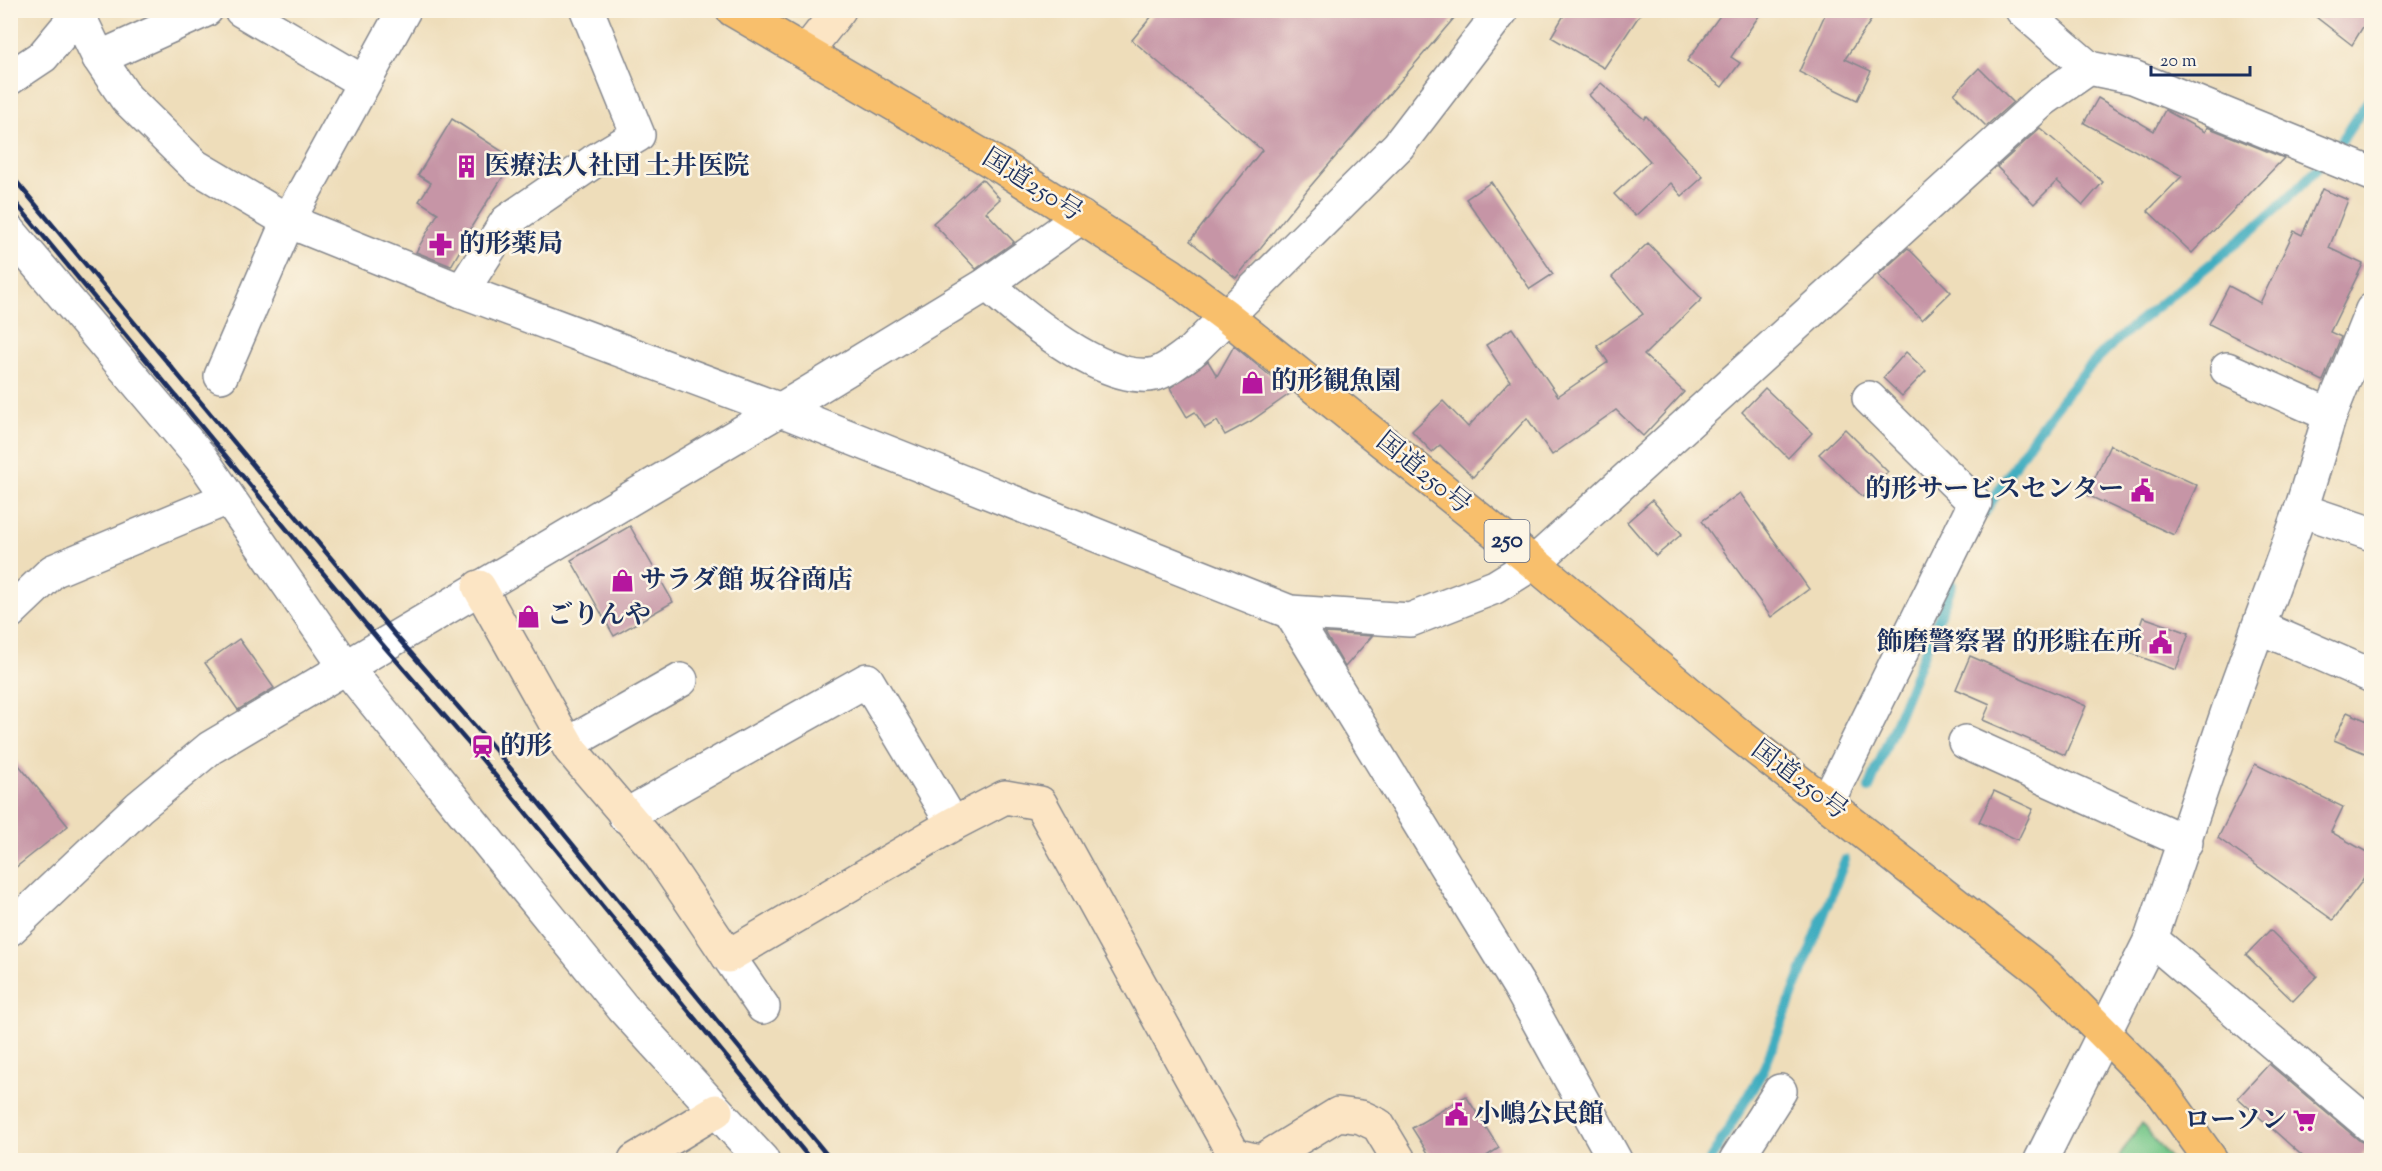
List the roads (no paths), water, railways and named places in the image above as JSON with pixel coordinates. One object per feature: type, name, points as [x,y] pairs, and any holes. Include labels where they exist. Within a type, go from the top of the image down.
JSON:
[{"type":"highway","name":"国道250号","points":[[733,10],[1005,169],[1171,275],[1226,316],[1534,563],[1735,732],[2045,974],[2163,1093],[2211,1161]]},
{"type":"street","points":[[99,58],[206,10]]},
{"type":"street","points":[[241,10],[363,82]]},
{"type":"street","points":[[221,376],[288,221],[404,10]]},
{"type":"street","points":[[462,291],[507,221],[593,162],[638,135],[587,10]]},
{"type":"street","points":[[806,52],[839,10]]},
{"type":"street","points":[[987,284],[1041,329],[1125,375],[1158,374],[1191,352],[1398,146],[1502,10]]},
{"type":"street","points":[[2022,10],[2089,68],[2133,77],[2360,169]]},
{"type":"street","points":[[10,78],[43,56],[76,13],[99,58],[126,98],[195,166],[288,221],[462,291],[781,410],[1290,612],[1410,620],[1495,587],[1534,563],[2043,100],[2089,68]]},
{"type":"street","points":[[10,929],[139,807],[210,748],[781,410],[987,284],[1081,217]]},
{"type":"street","points":[[10,232],[201,458],[345,666],[623,1008],[762,1161]]},
{"type":"street","points":[[2042,1161],[2151,939],[2186,842],[2231,702],[2301,510],[2330,414],[2372,310]]},
{"type":"street","points":[[2227,369],[2330,414]]},
{"type":"street","points":[[1827,803],[1975,503],[1869,398]]},
{"type":"street","points":[[10,612],[53,571],[228,498]]},
{"type":"street","points":[[2301,510],[2372,534]]},
{"type":"street","points":[[479,587],[568,744],[625,816],[658,852],[763,1007]]},
{"type":"street","points":[[1290,612],[1519,986],[1616,1161]]},
{"type":"street","points":[[2259,627],[2372,676]]},
{"type":"street","points":[[568,744],[681,680]]},
{"type":"street","points":[[625,816],[867,680],[953,824]]},
{"type":"street","points":[[1965,741],[2186,842]]},
{"type":"street","points":[[728,956],[953,824],[1005,797],[1040,803],[1234,1155],[1255,1161]]},
{"type":"street","points":[[2151,939],[2372,1127]]},
{"type":"street","points":[[1736,1161],[1780,1091]]},
{"type":"street","points":[[635,1161],[716,1112]]},
{"type":"street","points":[[1263,1161],[1338,1114],[1361,1117],[1378,1125],[1399,1161]]},
{"type":"waterway","points":[[1984,514],[2044,422],[2078,379],[2117,340],[2261,223],[2288,198],[2339,144],[2372,94]]},
{"type":"waterway","points":[[1869,788],[1952,585]]},
{"type":"waterway","points":[[1710,1160],[1763,1071],[1845,860]]},
{"type":"railway","points":[[10,174],[396,636],[488,741],[831,1160]]},
{"type":"railway","points":[[10,196],[382,644],[476,752],[811,1160]]},
{"type":"place","name":"医療法人社団 土井医院","points":[[466,167]]},
{"type":"place","name":"的形薬局","points":[[441,245]]},
{"type":"place","name":"的形観魚園","points":[[1253,382]]},
{"type":"place","name":"的形サービスセンター","points":[[2142,490]]},
{"type":"place","name":"サラダ館 坂谷商店","points":[[622,581]]},
{"type":"place","name":"ごりんや","points":[[529,616]]},
{"type":"place","name":"飾磨警察署 的形駐在所","points":[[2160,643]]},
{"type":"place","name":"的形","points":[[482,747]]},
{"type":"place","name":"小嶋公民館","points":[[1456,1115]]},
{"type":"place","name":"ローソン","points":[[2305,1121]]}]
